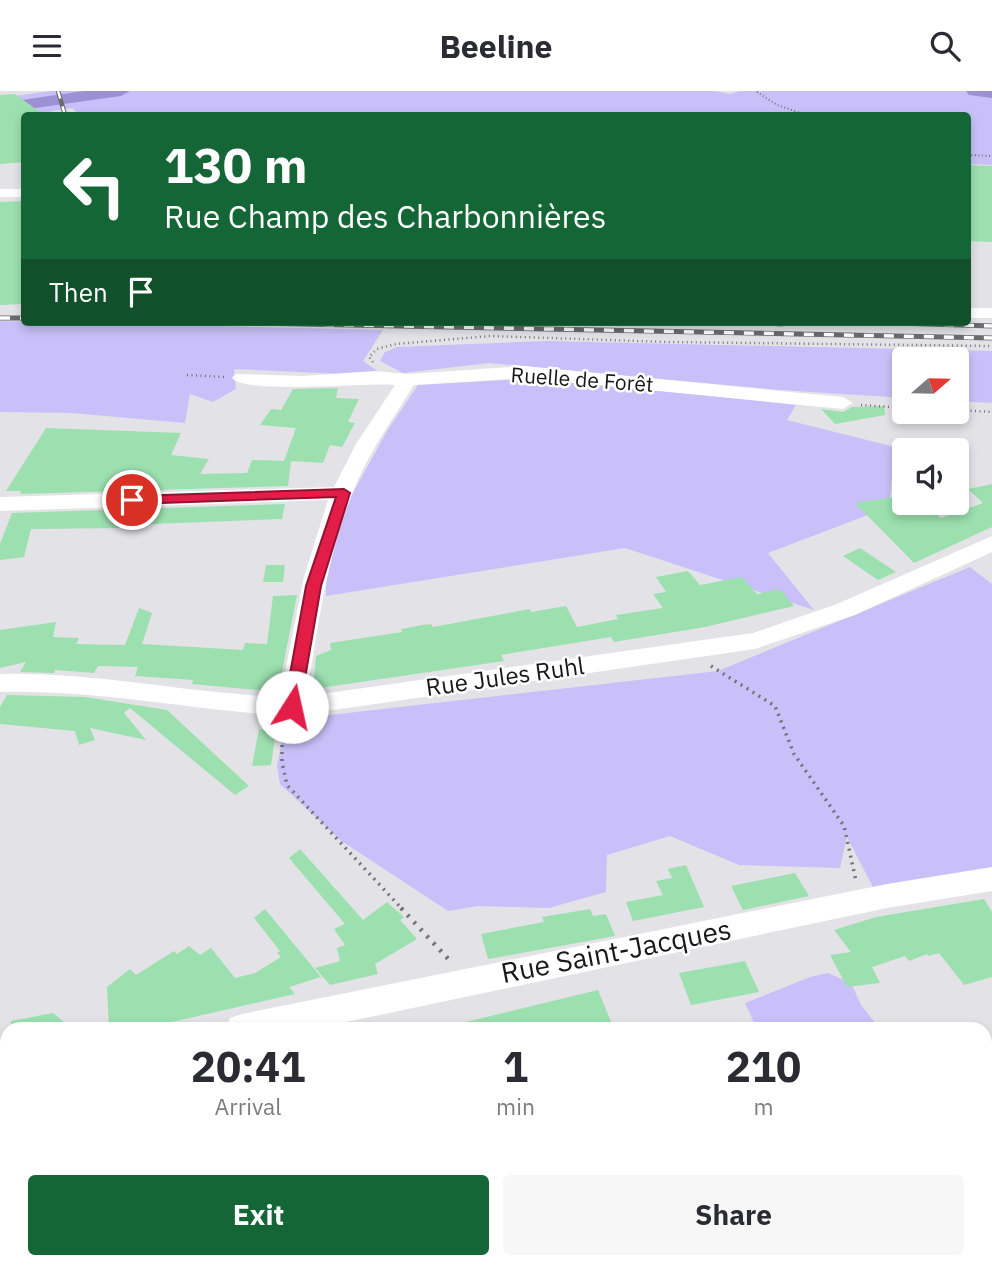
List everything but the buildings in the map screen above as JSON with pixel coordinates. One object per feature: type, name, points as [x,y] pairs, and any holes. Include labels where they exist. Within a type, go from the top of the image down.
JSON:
[{"type":"street","points":[[0,187],[21,191]]},
{"type":"street","points":[[0,195],[21,192]]},
{"type":"street","points":[[971,313],[992,313]]},
{"type":"street","name":"Ruelle de Forêt","points":[[408,380],[524,372],[844,403]]},
{"type":"street","points":[[242,378],[303,382],[375,377],[408,380],[360,454],[344,493],[314,586],[292,707]]},
{"type":"street","points":[[0,504],[344,493]]},
{"type":"street","name":"Rue Jules Ruhl","points":[[0,683],[55,681],[262,706],[292,707],[755,641],[800,628],[992,543]]},
{"type":"street","name":"Rue Saint-Jacques","points":[[275,1022],[865,901],[992,880]]},
{"type":"path","points":[[757,92],[777,105],[798,112]]},
{"type":"path","points":[[971,155],[992,156]]},
{"type":"path","points":[[408,380],[377,366],[369,357],[377,349],[396,344],[490,336],[992,347]]},
{"type":"path","points":[[187,375],[242,378]]},
{"type":"path","points":[[844,403],[892,407]]},
{"type":"path","points":[[970,411],[992,412]]},
{"type":"path","points":[[701,649],[712,668],[775,706],[794,754],[844,826],[857,884],[865,901]]},
{"type":"path","points":[[292,707],[281,729],[282,762],[287,785],[468,981]]},
{"type":"shaded area","points":[[50,91],[715,91],[730,94],[740,91],[975,91],[992,93],[992,165],[971,164],[971,112],[76,112],[73,108],[27,112],[0,98]]},
{"type":"shaded area","points":[[0,321],[21,321],[21,326],[213,326],[383,330],[363,361],[385,376],[234,369],[236,389],[213,402],[190,394],[185,423],[72,413],[0,412]]},
{"type":"shaded area","points":[[545,341],[892,349],[892,397],[780,390],[489,363],[403,373],[380,361],[385,352],[397,347]]},
{"type":"shaded area","points":[[970,351],[992,351],[992,403],[970,402]]},
{"type":"shaded area","points":[[524,379],[585,382],[796,405],[787,420],[892,446],[889,507],[768,553],[814,610],[625,548],[326,596],[327,540],[387,431],[418,385]]},
{"type":"shaded area","points":[[970,567],[992,584],[992,872],[876,893],[847,837],[840,868],[739,865],[670,836],[607,855],[606,892],[549,908],[478,906],[448,911],[340,840],[280,784],[277,766],[286,720],[718,671]]},
{"type":"shaded area","points":[[828,973],[851,983],[861,1005],[874,1022],[754,1022],[745,1003],[810,977]]},
{"type":"waterway","points":[[0,108],[121,91]]},
{"type":"waterway","points":[[975,91],[992,93]]},
{"type":"railway","points":[[58,91],[64,112]]},
{"type":"railway","points":[[0,318],[21,318]]},
{"type":"railway","points":[[971,325],[992,326]]},
{"type":"railway","points":[[401,326],[992,338]]},
{"type":"route","points":[[132,500],[344,493],[314,586],[292,707]]}]
